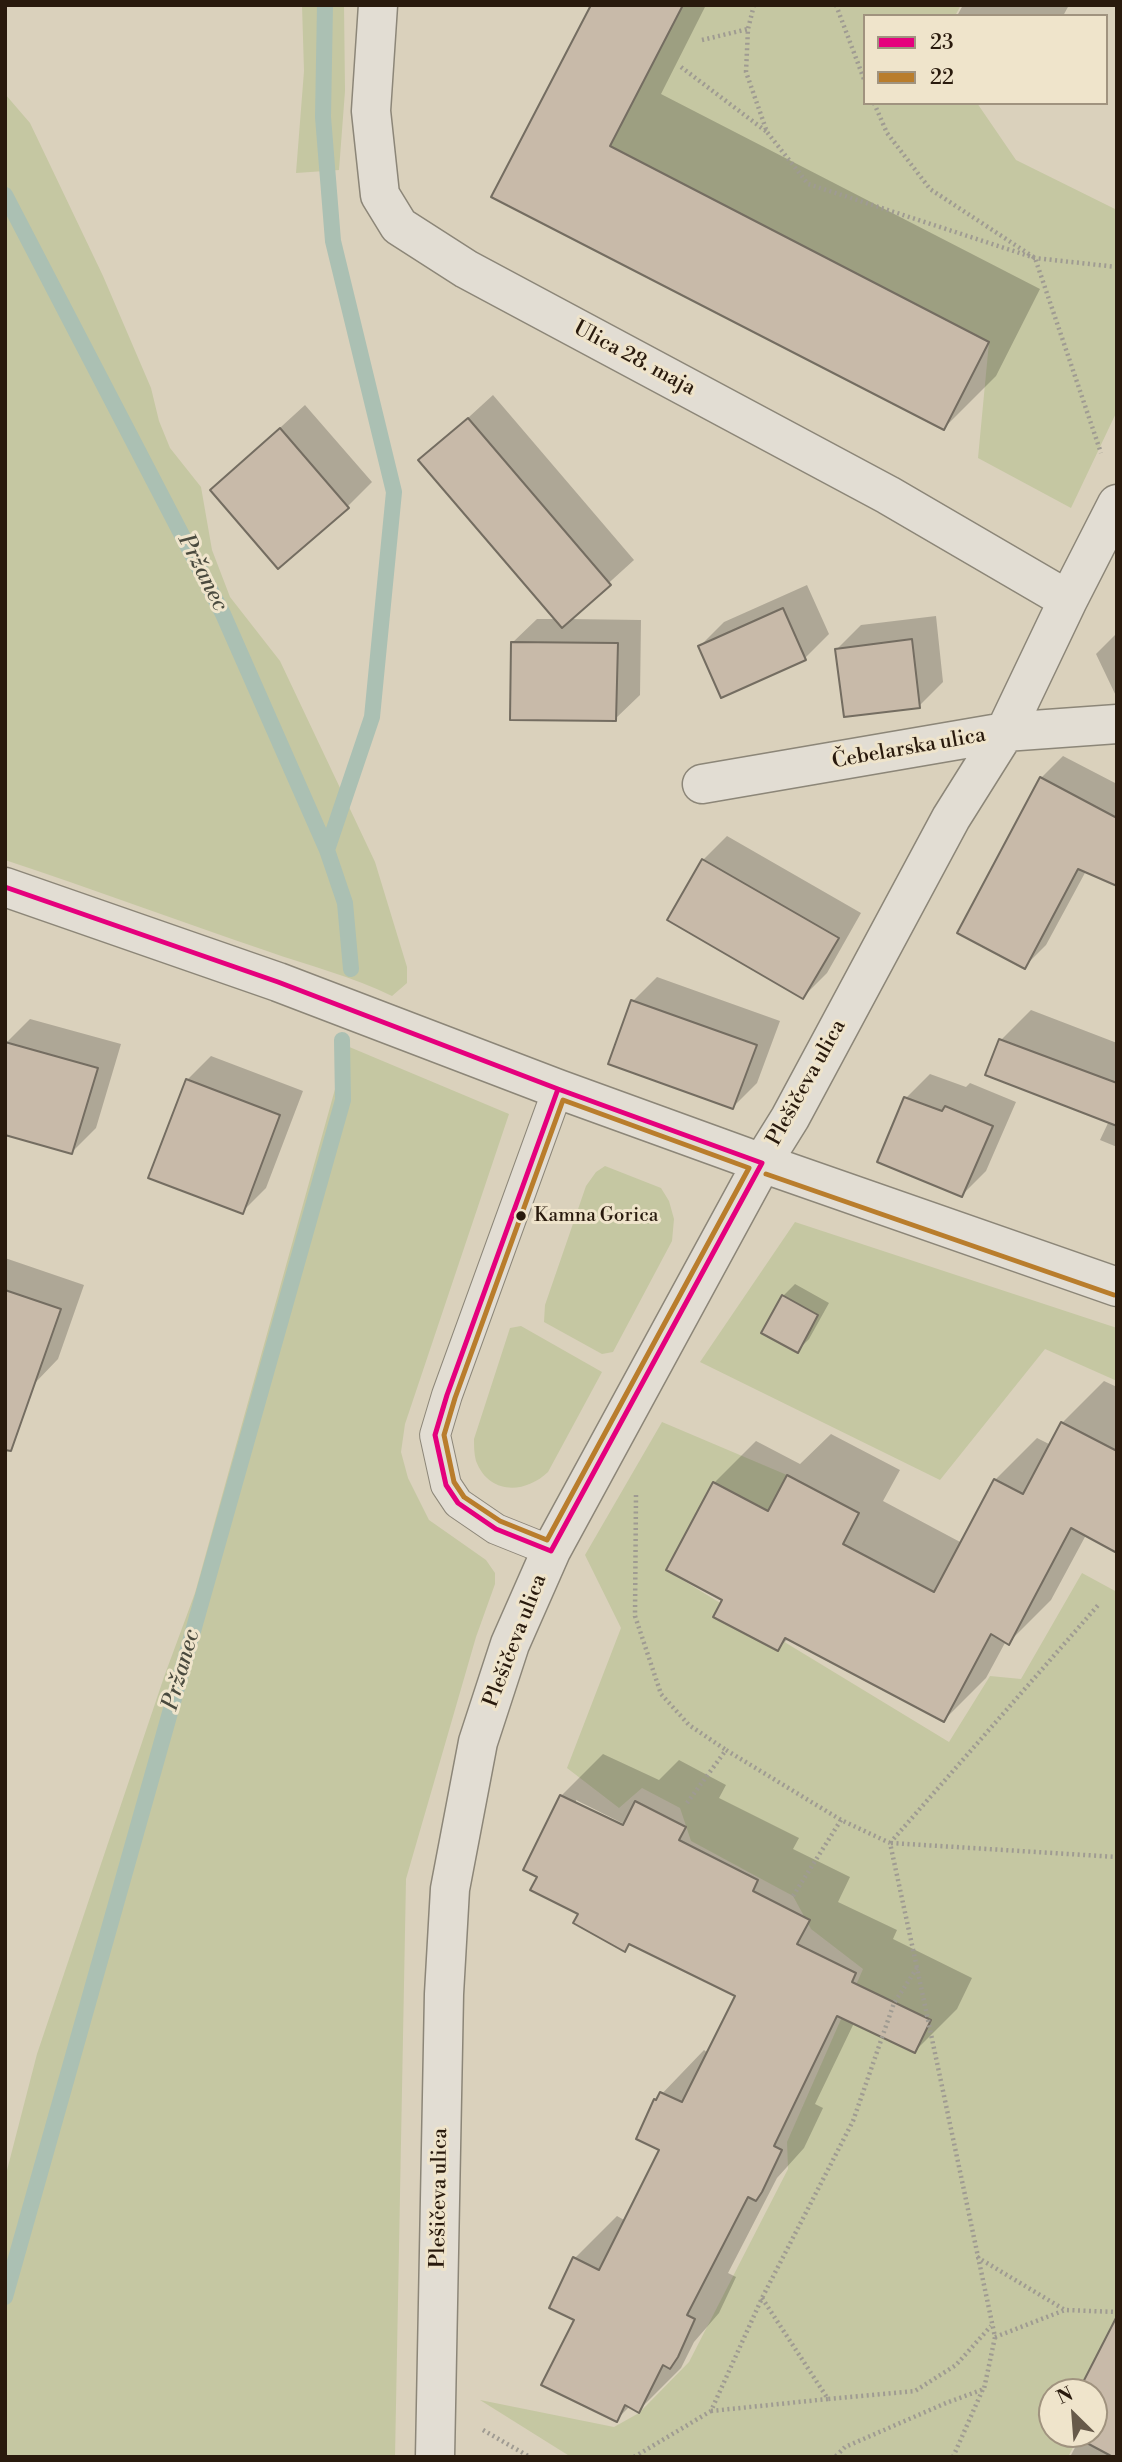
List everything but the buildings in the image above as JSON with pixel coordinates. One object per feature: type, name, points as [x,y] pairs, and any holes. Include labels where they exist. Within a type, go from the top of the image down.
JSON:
[{"type":"street","name":"Ulica 28. maja","points":[[378,5],[373,123],[380,195],[399,226],[466,269],[888,495],[1068,600]]},
{"type":"street","name":"Plešičeva ulica","points":[[435,2457],[444,1994],[450,1889],[478,1742],[510,1644],[551,1551],[762,1164],[790,1118],[951,818],[1005,732],[1117,504]]},
{"type":"street","name":"Čebelarska ulica","points":[[702,784],[1005,732],[1117,724]]},
{"type":"street","points":[[5,887],[278,982],[558,1090],[762,1164],[1117,1287]]},
{"type":"lane","points":[[551,1551],[496,1529],[458,1503],[446,1485],[435,1434],[481,1298],[558,1090]]},
{"type":"path","points":[[754,5],[748,29],[746,72],[767,132]]},
{"type":"path","points":[[836,5],[863,77]]},
{"type":"path","points":[[702,40],[748,29]]},
{"type":"path","points":[[681,67],[767,132],[808,184],[1035,257],[1117,267]]},
{"type":"path","points":[[875,105],[887,133],[930,189],[1035,257],[1101,453]]},
{"type":"path","points":[[611,1442],[636,1465],[635,1616],[661,1694],[689,1725],[841,1821],[890,1843],[1117,1857]]},
{"type":"path","points":[[890,1843],[1100,1603]]},
{"type":"path","points":[[687,1803],[726,1750]]},
{"type":"path","points":[[793,1896],[841,1821]]},
{"type":"path","points":[[890,1843],[995,2337],[984,2389],[953,2457]]},
{"type":"path","points":[[711,2411],[762,2298],[853,2121],[894,2003],[918,1968]]},
{"type":"path","points":[[976,2256],[1065,2310]]},
{"type":"path","points":[[762,2298],[828,2399]]},
{"type":"path","points":[[995,2337],[1065,2310],[1117,2312]]},
{"type":"path","points":[[634,2457],[711,2411],[915,2391],[956,2365],[992,2325]]},
{"type":"path","points":[[835,2457],[845,2446],[984,2389]]},
{"type":"green space","points":[[302,5],[344,5],[345,91],[339,170],[296,173],[304,71]]},
{"type":"green space","points":[[683,5],[961,5],[956,14],[863,14],[863,105],[978,105],[1016,160],[1117,210],[1117,411],[1071,508],[978,458],[989,342],[610,146]]},
{"type":"green space","points":[[5,94],[30,123],[103,276],[151,388],[159,421],[170,448],[201,487],[212,550],[230,597],[280,661],[375,862],[407,967],[407,983],[392,996],[346,977],[5,860]]},
{"type":"green space","points":[[347,1046],[509,1114],[405,1424],[401,1452],[408,1478],[429,1520],[486,1560],[495,1573],[495,1584],[476,1637],[406,1879],[395,2457],[5,2457],[5,2178],[37,2054],[195,1593]]},
{"type":"green space","points":[[605,1166],[661,1188],[669,1201],[674,1219],[672,1241],[613,1352],[602,1354],[544,1322],[545,1305],[586,1186],[596,1172]]},
{"type":"green space","points":[[795,1222],[1117,1328],[1117,1381],[1045,1349],[940,1480],[700,1362]]},
{"type":"green space","points":[[521,1326],[602,1372],[548,1472],[529,1484],[508,1488],[498,1485],[482,1472],[475,1458],[474,1439],[510,1328]]},
{"type":"green space","points":[[662,1422],[787,1475],[768,1511],[713,1482],[666,1570],[949,1742],[990,1676],[1021,1679],[1082,1573],[1117,1592],[1117,2369],[1095,2358],[1085,2378],[1038,2378],[1038,2448],[1073,2448],[1068,2457],[571,2457],[480,2400],[614,2427],[639,2413],[689,2362],[788,2169],[787,2142],[863,1969],[811,1929],[793,1896],[691,1841],[680,1808],[642,1788],[619,1808],[567,1768],[621,1628],[585,1555]]},
{"type":"waterway","points":[[325,5],[323,117],[333,241],[394,492],[372,717],[327,850]]},
{"type":"waterway","name":"Pržanec","points":[[5,195],[223,614],[327,850],[345,903],[351,969]]},
{"type":"waterway","name":"Pržanec","points":[[5,2297],[343,1100],[342,1040]]},
{"type":"transit line","name":"23","points":[[5,887],[278,982],[558,1089]]},
{"type":"transit line","name":"23","points":[[558,1089],[762,1163],[551,1551],[496,1529],[458,1503],[446,1485],[435,1435],[558,1089]]},
{"type":"transit line","name":"22","points":[[563,1100],[749,1168],[547,1540],[500,1521],[464,1497],[454,1482],[444,1435],[563,1100]]},
{"type":"transit line","name":"22","points":[[766,1174],[1114,1295]]},
{"type":"place","name":"Kamna Gorica","points":[[521,1216]]}]
